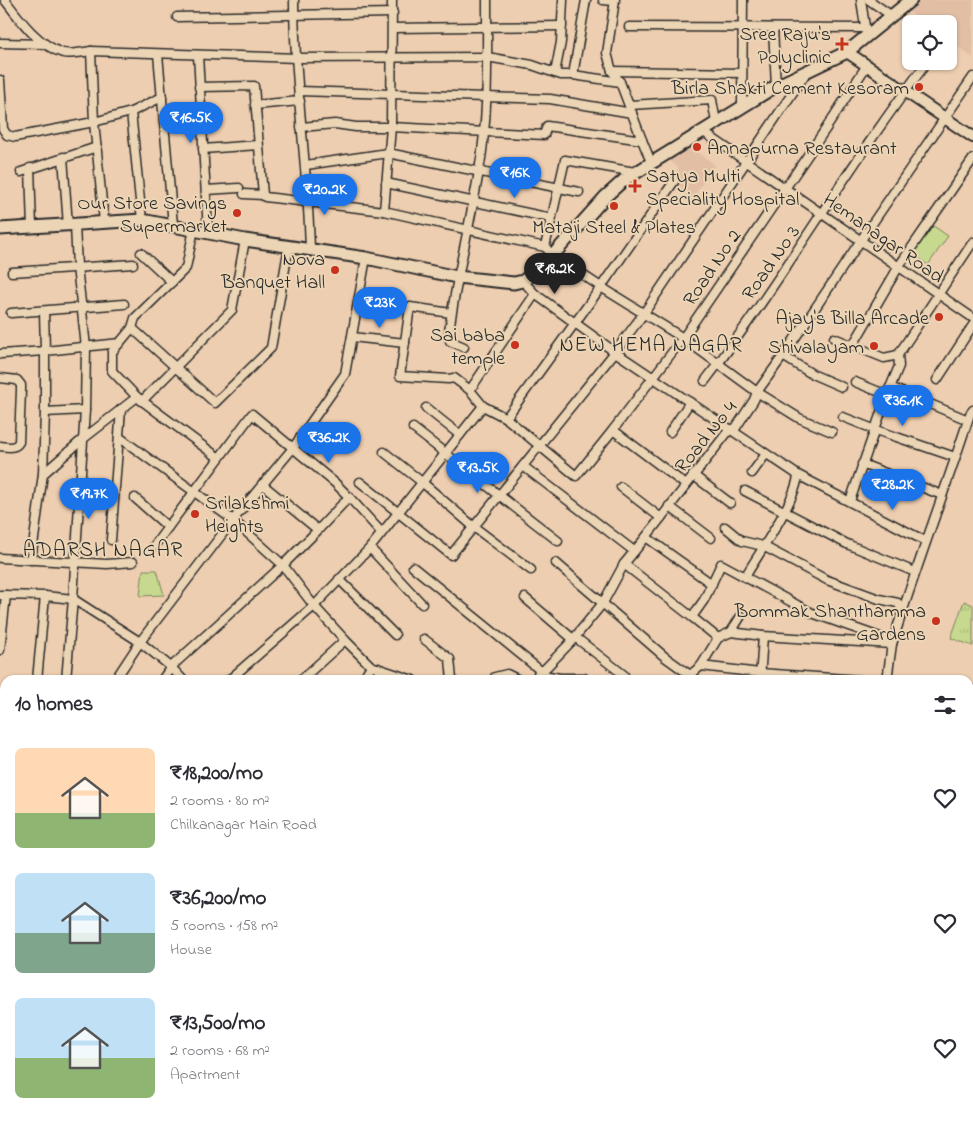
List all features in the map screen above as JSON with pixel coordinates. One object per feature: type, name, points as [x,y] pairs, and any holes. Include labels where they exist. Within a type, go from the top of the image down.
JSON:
[{"type":"main road","points":[[0,229],[142,220],[245,240],[366,258],[457,277],[514,282],[523,281],[535,272],[549,251],[606,196],[635,172],[776,86],[847,52],[866,32],[892,16],[911,0]]},
{"type":"street","points":[[5,0],[44,44],[63,53],[91,52],[297,58],[487,58],[532,65],[561,75],[574,75],[620,82]]},
{"type":"street","points":[[294,0],[310,250]]},
{"type":"street","points":[[384,211],[391,127],[392,0]]},
{"type":"street","points":[[464,347],[450,341],[449,332],[457,277],[480,171],[485,132],[487,0]]},
{"type":"street","points":[[555,73],[561,42],[563,0]]},
{"type":"street","points":[[574,75],[586,0]]},
{"type":"street","points":[[602,0],[614,1],[607,53],[612,71],[620,82],[652,162]]},
{"type":"street","points":[[742,106],[743,0]]},
{"type":"street","points":[[629,27],[773,28],[866,32],[861,0]]},
{"type":"street","points":[[869,0],[880,3],[892,16]]},
{"type":"street","points":[[177,17],[393,14]]},
{"type":"street","points":[[393,28],[562,26]]},
{"type":"street","points":[[773,28],[776,86]]},
{"type":"street","points":[[0,43],[44,44]]},
{"type":"street","points":[[91,52],[94,122],[104,222]]},
{"type":"street","points":[[847,52],[973,137]]},
{"type":"street","points":[[158,54],[173,225]]},
{"type":"street","points":[[198,55],[208,232]]},
{"type":"street","name":"Road No 2","points":[[405,343],[400,376],[454,378],[470,390],[483,406],[506,418],[576,476],[683,338],[825,130],[867,65]]},
{"type":"street","name":"Road No 3","points":[[705,381],[921,70]]},
{"type":"street","points":[[612,71],[742,73]]},
{"type":"street","points":[[360,482],[451,555],[616,352],[806,73]]},
{"type":"street","name":"Road No 4","points":[[537,675],[574,638],[603,603],[624,564],[730,429],[735,429],[754,400],[757,392],[973,77]]},
{"type":"street","points":[[0,80],[1,129],[7,135],[15,137],[94,122],[130,112],[162,97]]},
{"type":"street","points":[[199,87],[254,86],[262,195]]},
{"type":"street","points":[[299,91],[550,99],[630,109],[712,100],[716,122]]},
{"type":"street","points":[[255,105],[300,101]]},
{"type":"street","points":[[130,112],[142,220]]},
{"type":"street","points":[[301,127],[335,124],[356,127],[544,135],[548,126],[642,140]]},
{"type":"street","name":"Hemanagar Road","points":[[702,131],[973,318]]},
{"type":"street","points":[[203,148],[258,145]]},
{"type":"street","points":[[21,172],[97,147]]},
{"type":"street","points":[[306,165],[388,153],[579,192]]},
{"type":"street","points":[[63,157],[86,346],[85,410],[66,675]]},
{"type":"street","points":[[853,345],[899,266],[973,158]]},
{"type":"street","points":[[549,251],[551,218],[565,160],[635,172]]},
{"type":"street","points":[[30,168],[32,228]]},
{"type":"street","points":[[506,418],[601,287],[675,180]]},
{"type":"street","points":[[386,184],[551,218]]},
{"type":"street","points":[[206,190],[242,191],[308,203],[384,211],[468,229],[549,251],[601,287],[683,338],[757,392],[799,418],[832,432]]},
{"type":"street","points":[[194,229],[186,268],[135,318],[132,328],[112,352],[112,371],[140,399],[219,458]]},
{"type":"street","points":[[43,474],[121,408],[140,399],[175,368],[232,310],[245,240]]},
{"type":"street","points":[[850,501],[899,366],[898,355],[973,242]]},
{"type":"street","points":[[132,328],[215,403],[271,348],[289,246]]},
{"type":"street","points":[[141,253],[172,282]]},
{"type":"street","points":[[118,675],[140,642],[233,520],[293,448],[346,374],[366,258]]},
{"type":"street","points":[[12,272],[133,264]]},
{"type":"street","points":[[523,281],[535,294],[574,324],[798,475],[926,541]]},
{"type":"street","points":[[470,390],[535,294]]},
{"type":"street","points":[[11,314],[124,304]]},
{"type":"street","points":[[352,337],[405,343],[410,307],[451,313]]},
{"type":"street","points":[[31,560],[43,474],[46,412],[44,311]]},
{"type":"street","points":[[937,380],[973,325]]},
{"type":"street","points":[[834,338],[884,358],[898,355]]},
{"type":"street","points":[[1,354],[120,343]]},
{"type":"street","points":[[783,356],[812,374],[842,387]]},
{"type":"street","points":[[0,378],[17,380],[21,385],[20,442],[17,446],[13,447],[0,446]]},
{"type":"street","points":[[855,382],[889,391],[968,420]]},
{"type":"street","points":[[670,432],[690,402]]},
{"type":"street","points":[[235,675],[314,606],[370,548],[483,406]]},
{"type":"street","points":[[110,540],[121,408]]},
{"type":"street","points":[[426,408],[460,435]]},
{"type":"street","points":[[46,412],[85,410]]},
{"type":"street","points":[[888,675],[893,643],[902,610],[973,410]]},
{"type":"street","points":[[154,546],[252,414],[349,497],[382,532]]},
{"type":"street","points":[[843,417],[955,457]]},
{"type":"street","points":[[413,428],[558,541]]},
{"type":"street","points":[[613,430],[686,485]]},
{"type":"street","points":[[119,436],[233,520],[283,566],[314,606],[345,640],[375,667],[398,675]]},
{"type":"street","points":[[384,452],[474,528],[530,570]]},
{"type":"street","points":[[752,473],[766,454]]},
{"type":"street","points":[[862,464],[942,496]]},
{"type":"street","points":[[523,466],[634,551]]},
{"type":"street","points":[[694,475],[730,504]]},
{"type":"street","points":[[744,577],[784,512],[797,484],[798,475]]},
{"type":"street","points":[[262,484],[318,530]]},
{"type":"street","points":[[621,488],[660,518]]},
{"type":"street","points":[[80,491],[114,493]]},
{"type":"street","points":[[745,491],[847,544],[915,572]]},
{"type":"street","points":[[165,675],[171,667],[283,566],[349,497]]},
{"type":"street","points":[[135,498],[168,527]]},
{"type":"street","points":[[669,506],[711,538]]},
{"type":"street","points":[[724,527],[742,541],[763,546],[827,580],[879,599],[898,603],[902,610]]},
{"type":"street","points":[[646,537],[712,584]]},
{"type":"street","points":[[370,548],[422,604]]},
{"type":"street","points":[[0,558],[108,564],[133,562]]},
{"type":"street","points":[[556,563],[688,675]]},
{"type":"street","points":[[624,564],[718,638]]},
{"type":"street","points":[[692,617],[704,600],[721,564],[812,613],[893,643]]},
{"type":"street","points":[[413,567],[537,675]]},
{"type":"street","points":[[339,579],[395,635]]},
{"type":"street","points":[[0,650],[3,595],[73,599],[140,642],[178,675]]},
{"type":"street","points":[[37,675],[45,596]]},
{"type":"street","points":[[525,598],[624,675]]},
{"type":"street","points":[[731,632],[741,616]]},
{"type":"street","points":[[692,675],[701,666],[718,638],[731,632],[763,636],[893,643]]},
{"type":"street","points":[[760,675],[763,636]]},
{"type":"street","points":[[424,639],[450,659],[452,675]]},
{"type":"street","points":[[306,675],[345,640]]},
{"type":"street","points":[[701,666],[749,675]]},
{"type":"street","points":[[367,675],[375,667]]},
{"type":"street","points":[[375,667],[378,675]]},
{"type":"shaded area","points":[[921,0],[973,0],[973,58],[957,46],[957,15],[914,15],[908,11]]},
{"type":"shaded area","points":[[690,146],[715,165],[692,199],[670,185],[679,168],[668,159]]},
{"type":"green space","points":[[932,225],[948,236],[928,265],[912,253]]},
{"type":"green space","points":[[143,570],[157,570],[164,595],[140,596]]},
{"type":"green space","points":[[964,601],[973,605],[973,646],[951,638]]},
{"type":"place","name":"Sree Raju's Polyclinic","points":[[842,44]]},
{"type":"place","name":"Birla Shakti Cement Kesoram","points":[[919,87]]},
{"type":"place","name":"Annapurna Restaurant","points":[[697,147]]},
{"type":"place","name":"Satya Multi Speciality Hospital","points":[[635,186]]},
{"type":"place","name":"Mataji Steel & Plates","points":[[614,206]]},
{"type":"place","name":"Our Store Savings Supermarket","points":[[237,213]]},
{"type":"place","name":"Nova Banquet Hall","points":[[335,270]]},
{"type":"place","name":"Ajay's Billa Arcade","points":[[939,317]]},
{"type":"place","name":"Sai baba temple","points":[[515,345]]},
{"type":"place","name":"Shivalayam","points":[[874,346]]},
{"type":"place","name":"Srilakshmi Heights","points":[[195,514]]},
{"type":"place","name":"Bommak Shanthamma Gardens","points":[[936,621]]},
{"type":"district","name":"NEW HEMA NAGAR","points":[[651,344]]},
{"type":"district","name":"ADARSH NAGAR","points":[[103,549]]}]
